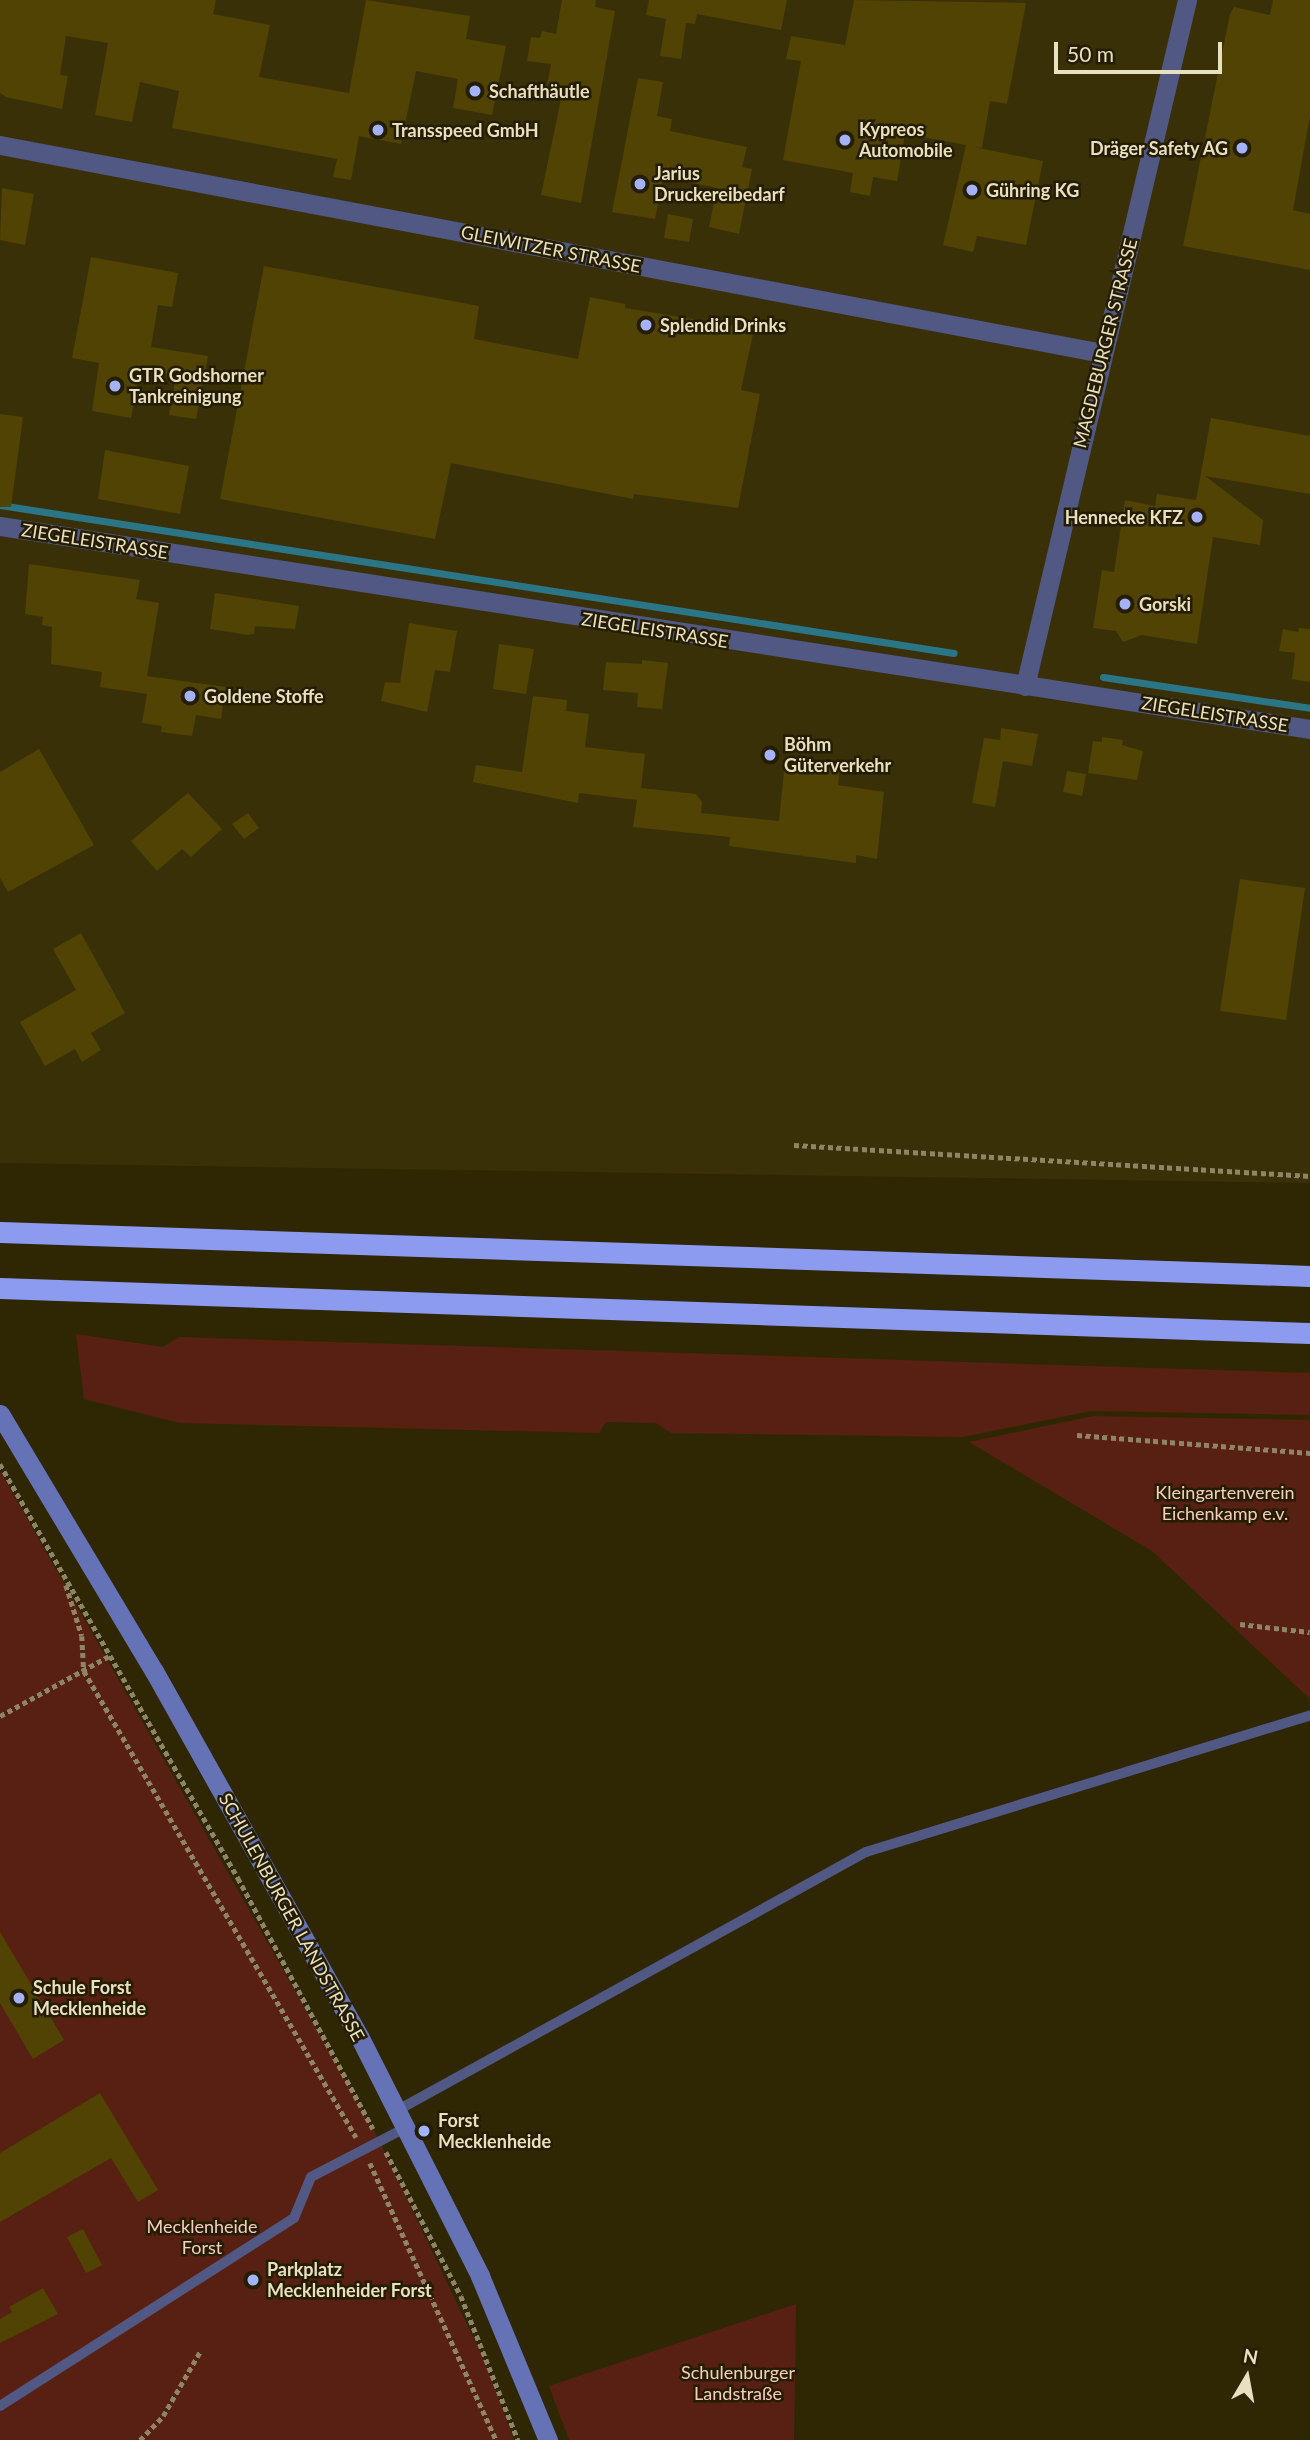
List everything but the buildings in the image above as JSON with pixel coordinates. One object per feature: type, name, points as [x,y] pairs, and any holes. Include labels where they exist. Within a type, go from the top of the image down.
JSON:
[{"type":"highway","points":[[0,1232],[1310,1276]]},
{"type":"highway","points":[[9,1289],[1310,1334]]},
{"type":"main road","name":"SCHULENBURGER LANDSTRASSE","points":[[0,1414],[154,1671],[402,2118],[480,2276],[548,2440]]},
{"type":"street","name":"MAGDEBURGER STRASSE","points":[[1025,685],[1187,0]]},
{"type":"street","name":"GLEIWITZER STRASSE","points":[[0,145],[1102,353]]},
{"type":"street","name":"ZIEGELEISTRASSE","points":[[0,526],[1310,729]]},
{"type":"lane","points":[[0,2406],[294,2218],[311,2177],[379,2139],[402,2118],[866,1852],[1310,1715]]},
{"type":"path","points":[[794,1145],[1310,1176]]},
{"type":"path","points":[[1077,1435],[1310,1453]]},
{"type":"path","points":[[0,1464],[238,1878],[379,2139],[461,2296],[518,2440]]},
{"type":"path","points":[[64,1577],[82,1636],[84,1671],[362,2147],[496,2440]]},
{"type":"path","points":[[1240,1624],[1310,1632]]},
{"type":"path","points":[[0,1716],[109,1657]]},
{"type":"path","points":[[140,2440],[163,2416],[201,2350]]},
{"type":"shaded area","points":[[0,0],[1310,0],[1310,1183],[0,1163]]},
{"type":"green space","points":[[76,1334],[163,1347],[179,1337],[1310,1373],[1310,1415],[1091,1411],[963,1437],[671,1433],[656,1423],[606,1422],[599,1433],[180,1423],[84,1399]]},
{"type":"green space","name":"Kleingartenverein Eichenkamp e.v.","points":[[1093,1416],[1310,1420],[1310,1699],[1152,1551],[969,1442]]},
{"type":"green space","name":"Mecklenheide Forst","points":[[0,1471],[374,2130],[483,2358],[514,2440],[0,2440]]},
{"type":"green space","name":"Schulenburger Landstraße","points":[[796,2304],[794,2440],[569,2440],[549,2386]]},
{"type":"waterway","points":[[0,505],[954,653]]},
{"type":"waterway","points":[[1103,677],[1310,708]]},
{"type":"place","name":"Schafthäutle","points":[[475,91]]},
{"type":"place","name":"Transspeed GmbH","points":[[378,130]]},
{"type":"place","name":"Kypreos Automobile","points":[[845,140]]},
{"type":"place","name":"Dräger Safety AG","points":[[1242,148]]},
{"type":"place","name":"Jarius Druckereibedarf","points":[[640,184]]},
{"type":"place","name":"Gühring KG","points":[[972,190]]},
{"type":"place","name":"Splendid Drinks","points":[[646,325]]},
{"type":"place","name":"GTR Godshorner Tankreinigung","points":[[115,386]]},
{"type":"place","name":"Hennecke KFZ","points":[[1197,517]]},
{"type":"place","name":"Gorski","points":[[1125,604]]},
{"type":"place","name":"Goldene Stoffe","points":[[190,696]]},
{"type":"place","name":"Böhm Güterverkehr","points":[[770,755]]},
{"type":"place","name":"Schule Forst Mecklenheide","points":[[19,1998]]},
{"type":"place","name":"Forst Mecklenheide","points":[[424,2131]]},
{"type":"place","name":"Parkplatz Mecklenheider Forst","points":[[253,2280]]}]
